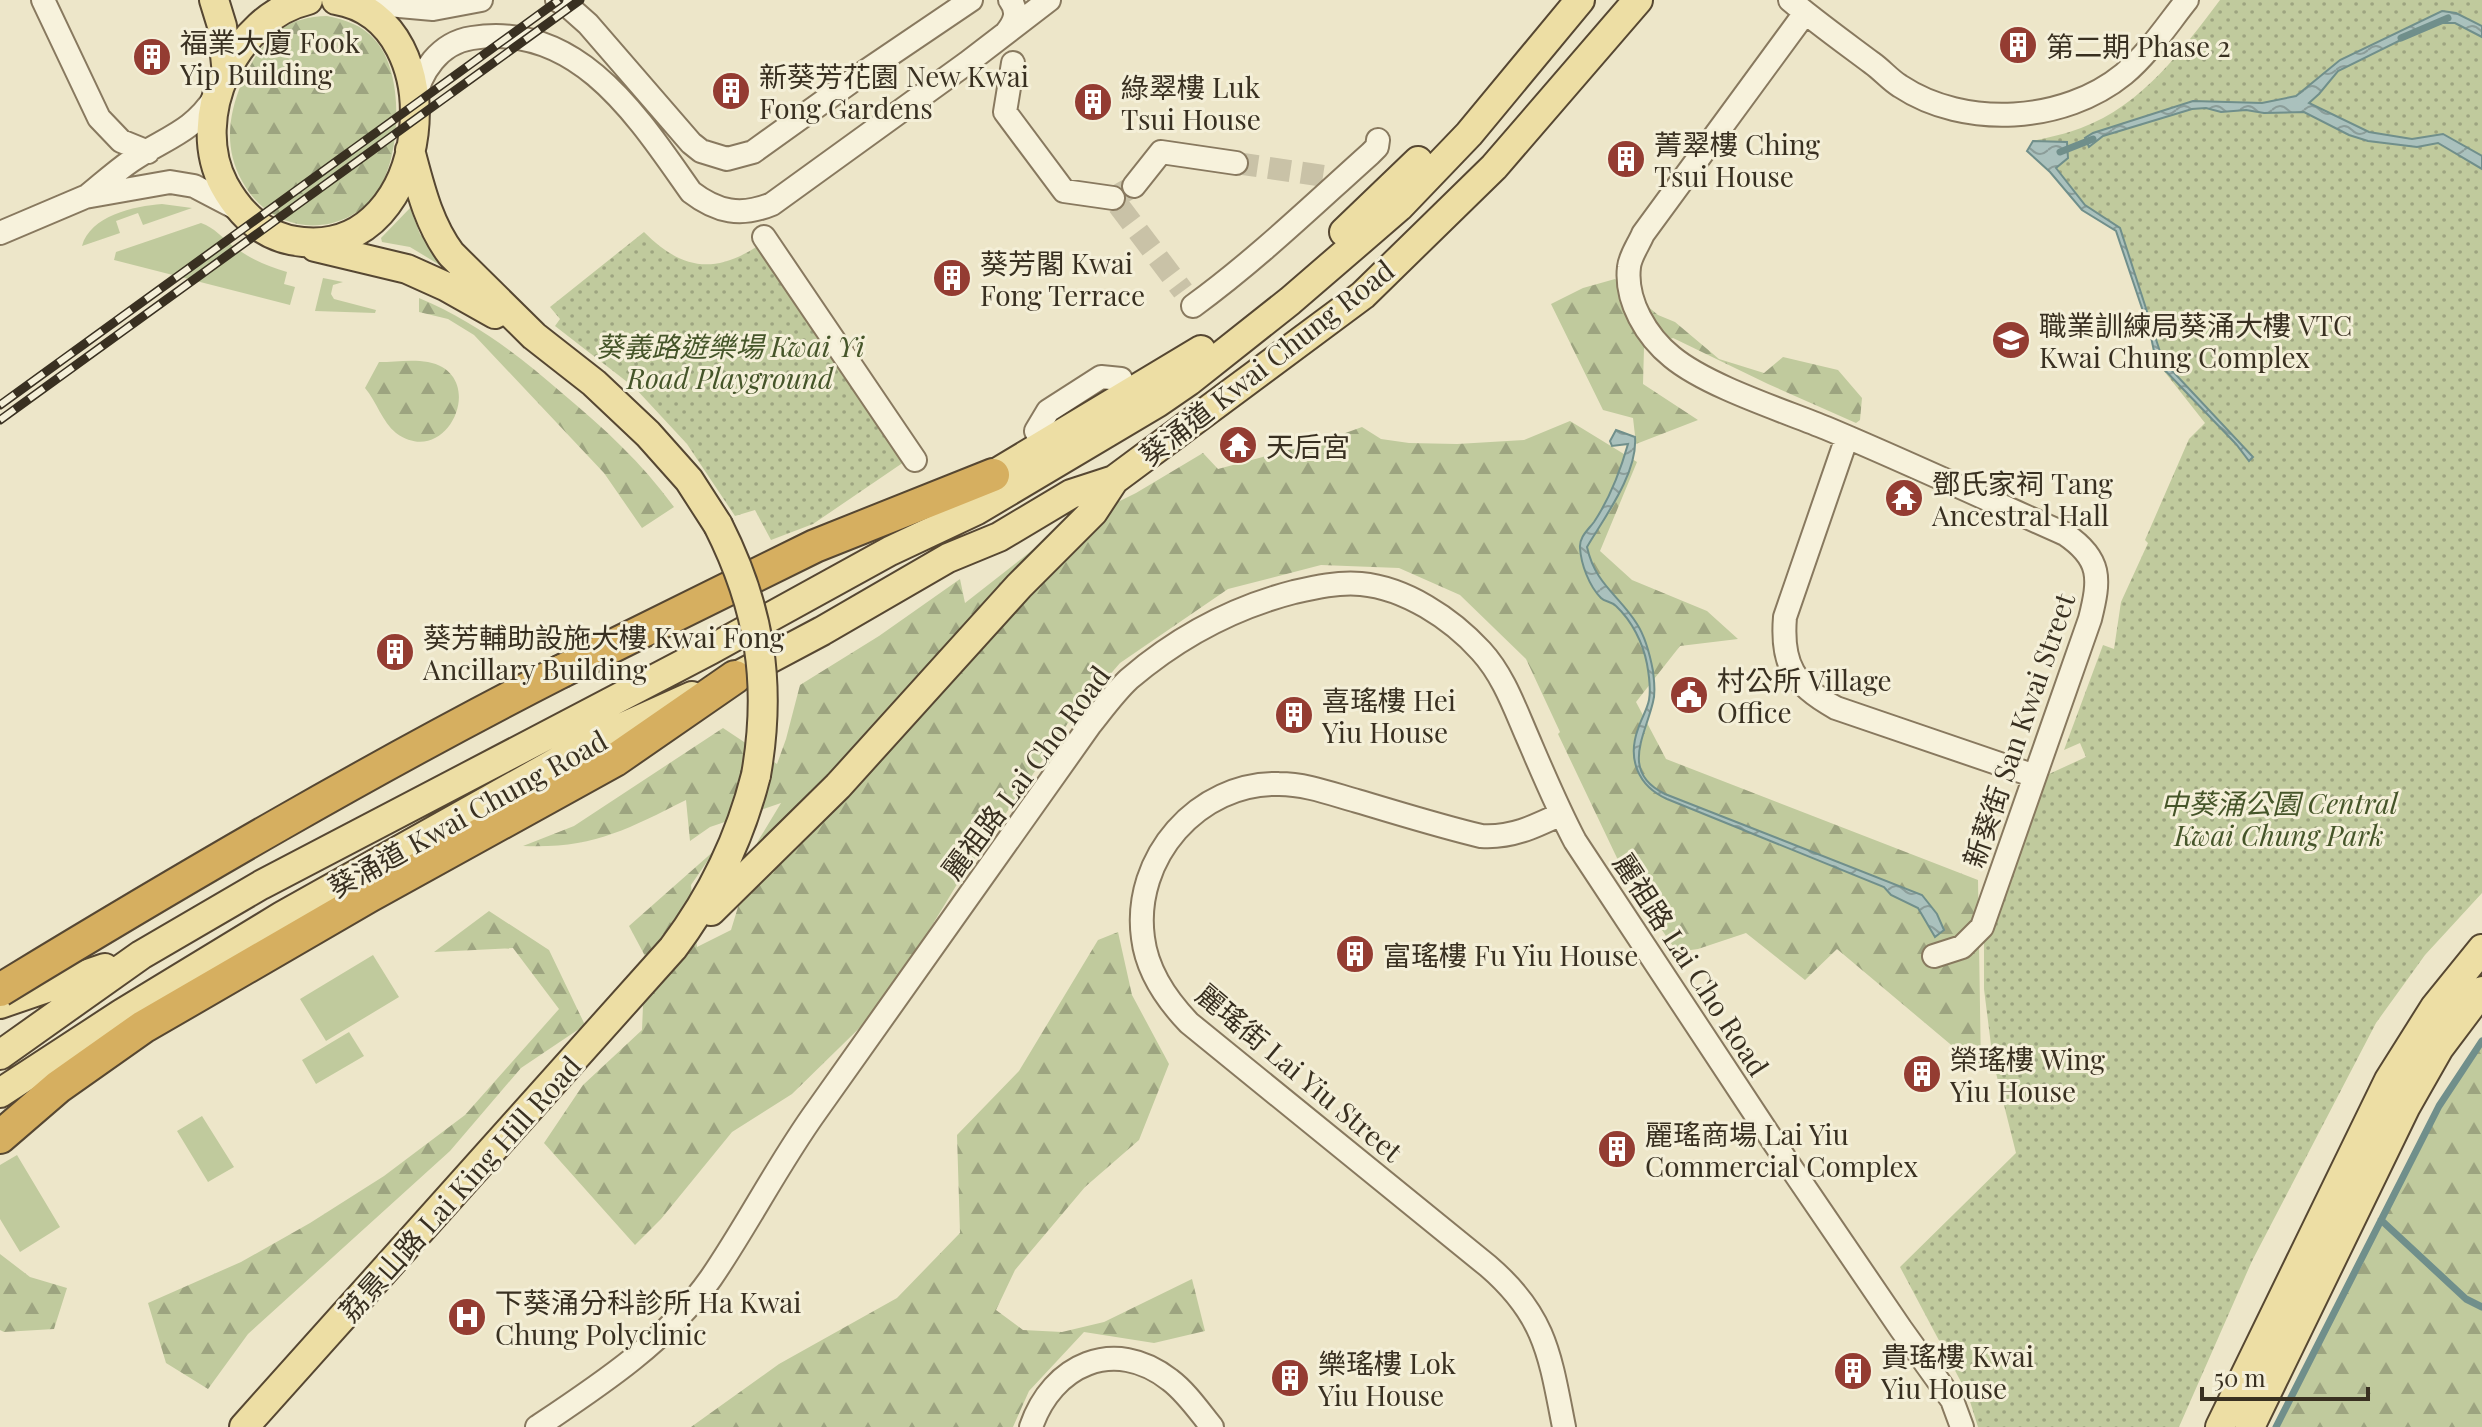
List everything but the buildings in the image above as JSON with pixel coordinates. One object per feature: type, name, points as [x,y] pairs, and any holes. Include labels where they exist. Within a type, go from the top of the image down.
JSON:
[{"type":"highway","points":[[0,990],[139,905],[377,770],[562,671],[815,546],[993,475]]},
{"type":"highway","points":[[0,1137],[58,1087],[143,1027],[369,896],[615,760],[735,677]]},
{"type":"main road","points":[[214,0],[222,26],[223,83]]},
{"type":"main road","points":[[308,0],[294,3],[265,19],[242,43],[223,83],[211,127],[212,145],[221,180],[238,209],[263,230],[293,241],[407,269],[447,287],[534,336]]},
{"type":"main road","name":"葵涌道 Kwai Chung Road","points":[[890,551],[993,475],[1181,364],[1304,270],[1450,131],[1557,0]]},
{"type":"main road","name":"葵涌道 Kwai Chung Road","points":[[948,558],[986,524],[1200,390],[1399,207],[1469,134],[1580,0]]},
{"type":"main road","name":"葵涌道 Kwai Chung Road","points":[[0,1055],[141,955],[261,885],[710,650],[890,551],[977,510],[1101,437],[1248,344],[1347,274],[1409,216],[1480,144],[1601,0]]},
{"type":"main road","name":"葵涌道 Kwai Chung Road","points":[[0,1093],[121,1014],[309,901],[603,736],[735,677],[948,558],[999,537],[1071,494],[1114,480],[1363,295],[1494,167],[1638,0]]},
{"type":"main road","points":[[293,241],[326,243],[349,236],[371,224],[394,198],[410,150],[414,104],[407,58],[400,43],[377,17],[341,1]]},
{"type":"main road","points":[[410,150],[427,211],[441,241],[461,266],[534,336],[603,390],[689,480],[718,525],[744,583],[760,648],[764,712],[756,775],[738,837],[725,866],[693,922],[673,948]]},
{"type":"main road","points":[[673,948],[838,786],[1019,586],[1093,512],[1114,480]]},
{"type":"main road","name":"荔景山路 Lai King Hill Road","points":[[244,1427],[673,948]]},
{"type":"main road","points":[[2220,1427],[2396,1067],[2435,1007],[2482,949]]},
{"type":"main road","points":[[0,1004],[141,955]]},
{"type":"main road","points":[[2250,1427],[2406,1106],[2439,1048],[2482,991]]},
{"type":"street","points":[[43,0],[99,118],[121,141],[148,152]]},
{"type":"street","points":[[433,9],[459,0]]},
{"type":"street","points":[[341,1],[433,9],[481,0]]},
{"type":"street","points":[[565,3],[608,46],[691,143],[701,151],[727,159],[753,152],[971,0]]},
{"type":"street","points":[[1006,33],[1015,21],[1015,7],[1010,0]]},
{"type":"street","points":[[414,104],[429,64],[452,45],[465,39],[499,36],[533,42],[569,56],[612,87],[691,192],[705,203],[738,213],[756,211],[772,204],[1049,0]]},
{"type":"street","points":[[1796,4],[1899,86],[1926,100],[1996,115],[2047,111],[2101,90],[2125,73],[2150,48],[2187,0]]},
{"type":"street","name":"新葵街 San Kwai Street","points":[[1796,4],[1643,234],[1629,265],[1630,290],[1639,317],[1672,357],[1699,375],[2065,534],[2091,557],[2096,572],[2097,589],[2090,619],[1982,927],[1962,947],[1934,956]]},
{"type":"street","points":[[1013,63],[1005,112],[1064,191],[1113,198]]},
{"type":"street","points":[[85,197],[134,159],[189,128],[205,112],[223,83]]},
{"type":"street","points":[[1193,306],[1259,255],[1337,178],[1377,147],[1378,140]]},
{"type":"street","points":[[1134,186],[1161,152],[1236,163]]},
{"type":"street","points":[[0,233],[85,197],[159,184],[194,186],[238,209]]},
{"type":"street","points":[[764,237],[915,460]]},
{"type":"street","points":[[1036,431],[1048,411],[1101,377],[1121,379]]},
{"type":"street","points":[[1847,437],[1785,617],[1783,641],[1795,679],[1813,696],[1836,708],[2035,776]]},
{"type":"street","name":"麗祖路 Lai Cho Road","points":[[537,1427],[599,1386],[648,1346],[675,1321],[710,1280],[806,1125],[1090,725],[1128,680],[1222,616],[1260,602],[1322,586],[1360,584],[1391,590],[1424,606],[1481,651],[1505,685],[1575,841],[1863,1275],[1952,1400],[1962,1427]]},
{"type":"street","name":"麗瑤街 Lai Yiu Street","points":[[1561,814],[1526,831],[1501,837],[1481,836],[1311,788],[1278,784],[1249,787],[1205,806],[1167,841],[1148,880],[1142,921],[1146,953],[1158,982],[1189,1023],[1515,1291],[1533,1315],[1547,1345],[1564,1427]]},
{"type":"street","points":[[1031,1427],[1048,1391],[1067,1373],[1095,1360],[1118,1359],[1144,1366],[1170,1379],[1212,1427]]},
{"type":"green space","name":"中葵涌公園 Central Kwai Chung Park","points":[[2220,0],[2482,0],[2482,893],[2425,955],[2376,1023],[2252,1261],[2179,1427],[1978,1427],[1968,1395],[1900,1267],[2016,1153],[1993,1061],[1984,989],[1984,942],[2049,774],[2086,757],[2080,743],[2064,750],[2103,645],[2114,649],[2121,602],[2148,543],[2145,540],[2189,439],[2205,423],[2156,361],[2150,332],[2116,231],[2082,210],[2050,172],[2027,151],[2033,141],[2063,134],[2103,118],[2142,91],[2176,56]]},
{"type":"green space","points":[[327,16],[365,30],[385,54],[395,93],[395,136],[386,176],[363,208],[332,223],[298,224],[265,209],[242,181],[232,156],[231,120],[242,82],[264,44],[296,21]]},
{"type":"green space","points":[[162,204],[192,208],[143,225],[138,213],[116,221],[120,233],[82,246],[94,227],[114,214]]},
{"type":"green space","points":[[410,208],[420,234],[447,262],[443,267],[410,247],[382,242],[381,238]]},
{"type":"green space","points":[[201,223],[246,255],[287,272],[284,284],[295,287],[290,305],[114,260],[116,252]]},
{"type":"green space","name":"葵義路遊樂場 Kwai Yi Road Playground","points":[[644,232],[671,254],[698,264],[726,261],[758,246],[904,462],[813,524],[771,540],[755,510],[735,516],[687,444],[635,388],[555,326],[560,319],[550,307]]},
{"type":"green space","points":[[323,278],[343,282],[333,285],[331,294],[334,299],[376,310],[375,313],[315,311]]},
{"type":"green space","points":[[1615,279],[1658,315],[1675,322],[1719,359],[1764,373],[1783,357],[1838,370],[1862,398],[1860,420],[1856,423],[1673,338],[1644,348],[1643,384],[1698,420],[1636,444],[1633,418],[1603,410],[1551,304],[1583,288]]},
{"type":"green space","points":[[419,298],[477,328],[545,379],[622,447],[674,507],[642,528],[604,473],[474,335],[448,319],[419,312]]},
{"type":"green space","points":[[422,361],[447,370],[456,384],[459,400],[455,416],[445,430],[432,440],[415,441],[391,428],[365,388],[379,362]]},
{"type":"green space","points":[[1570,421],[1637,462],[1600,551],[1632,580],[1707,611],[1738,639],[1680,646],[1636,702],[1666,759],[1978,880],[1981,1070],[1837,949],[1805,980],[1746,933],[1698,949],[1677,952],[1627,879],[1526,659],[1460,595],[1399,568],[1321,565],[1228,589],[1120,663],[1068,723],[956,886],[884,1004],[792,1094],[732,1132],[661,1219],[635,1245],[544,1143],[583,1085],[642,1030],[645,956],[629,926],[715,850],[691,885],[697,947],[731,930],[758,841],[781,803],[710,827],[690,841],[686,800],[626,829],[589,841],[523,846],[574,826],[723,728],[777,764],[800,685],[879,636],[960,579],[965,603],[1053,534],[1136,493],[1203,453],[1218,469],[1362,427],[1381,439],[1457,444],[1524,440]]},
{"type":"green space","points":[[489,911],[549,950],[585,1025],[521,1068],[450,1151],[248,1334],[208,1389],[166,1363],[148,1303],[241,1262],[384,1176],[465,1115],[559,1009],[513,948],[434,952]]},
{"type":"green space","points":[[1118,932],[1132,995],[1169,1064],[1139,1140],[1085,1187],[1015,1270],[996,1310],[1023,1330],[1062,1332],[1104,1322],[1192,1279],[1205,1331],[1154,1343],[1084,1332],[1029,1391],[1013,1427],[691,1427],[779,1364],[897,1298],[960,1233],[957,1135],[1019,1071],[1098,940]]},
{"type":"green space","points":[[373,955],[399,997],[326,1041],[300,999]]},
{"type":"green space","points":[[349,1032],[364,1056],[316,1084],[302,1060]]},
{"type":"green space","points":[[2482,1041],[2482,1427],[2276,1427],[2439,1106]]},
{"type":"green space","points":[[202,1116],[234,1167],[208,1182],[177,1131]]},
{"type":"green space","points":[[17,1155],[60,1227],[20,1252],[0,1219],[0,1165]]},
{"type":"green space","points":[[0,1254],[30,1277],[67,1288],[54,1329],[0,1330]]},
{"type":"water","points":[[2442,11],[2456,13],[2482,26],[2482,37],[2455,23],[2435,23],[2338,71],[2309,103],[2369,132],[2412,139],[2443,134],[2482,156],[2482,169],[2438,143],[2417,147],[2368,141],[2304,112],[2192,109],[2103,136],[2089,147],[2085,138],[2193,101],[2262,103],[2296,96],[2340,60]]},
{"type":"water","points":[[2033,141],[2067,142],[2068,158],[2056,168],[2085,205],[2120,228],[2163,361],[2253,457],[2249,461],[2156,361],[2150,332],[2116,231],[2082,210],[2050,172],[2027,151]]},
{"type":"water","points":[[1616,430],[1635,437],[1631,465],[1618,495],[1587,547],[1596,571],[1640,629],[1650,659],[1654,694],[1639,752],[1643,775],[1665,794],[1922,895],[1937,914],[1944,930],[1935,937],[1918,908],[1891,895],[1884,887],[1667,799],[1642,779],[1634,751],[1650,696],[1645,656],[1627,618],[1614,604],[1601,598],[1593,587],[1584,568],[1580,548],[1582,537],[1610,494],[1625,454],[1628,444],[1612,446],[1610,441]]},
{"type":"waterway","points":[[2401,38],[2448,18]]},
{"type":"waterway","points":[[2060,152],[2093,139]]},
{"type":"waterway","points":[[2276,1427],[2439,1106],[2482,1041]]},
{"type":"waterway","points":[[2381,1220],[2466,1299],[2482,1307]]},
{"type":"tunnel","points":[[1236,163],[1331,177]]},
{"type":"tunnel","points":[[1134,186],[1113,198],[1183,291]]},
{"type":"railway","points":[[0,405],[559,0]]},
{"type":"railway","points":[[0,420],[580,0]]},
{"type":"place","name":"第二期 Phase 2","points":[[2018,45]]},
{"type":"place","name":"福業大廈 Fook Yip Building","points":[[152,57]]},
{"type":"place","name":"新葵芳花園 New Kwai Fong Gardens","points":[[731,91]]},
{"type":"place","name":"綠翠樓 Luk Tsui House","points":[[1093,102]]},
{"type":"place","name":"菁翠樓 Ching Tsui House","points":[[1626,159]]},
{"type":"place","name":"葵芳閣 Kwai Fong Terrace","points":[[952,278]]},
{"type":"place","name":"職業訓練局葵涌大樓 VTC Kwai Chung Complex","points":[[2011,340]]},
{"type":"place","name":"天后宮","points":[[1238,445]]},
{"type":"place","name":"鄧氏家祠 Tang Ancestral Hall","points":[[1904,498]]},
{"type":"place","name":"葵芳輔助設施大樓 Kwai Fong Ancillary Building","points":[[395,652]]},
{"type":"place","name":"村公所 Village Office","points":[[1689,695]]},
{"type":"place","name":"喜瑤樓 Hei Yiu House","points":[[1294,715]]},
{"type":"place","name":"富瑤樓 Fu Yiu House","points":[[1355,954]]},
{"type":"place","name":"榮瑤樓 Wing Yiu House","points":[[1922,1074]]},
{"type":"place","name":"麗瑤商場 Lai Yiu Commercial Complex","points":[[1617,1149]]},
{"type":"place","name":"下葵涌分科診所 Ha Kwai Chung Polyclinic","points":[[467,1317]]},
{"type":"place","name":"貴瑤樓 Kwai Yiu House","points":[[1853,1371]]},
{"type":"place","name":"樂瑤樓 Lok Yiu House","points":[[1290,1378]]}]
